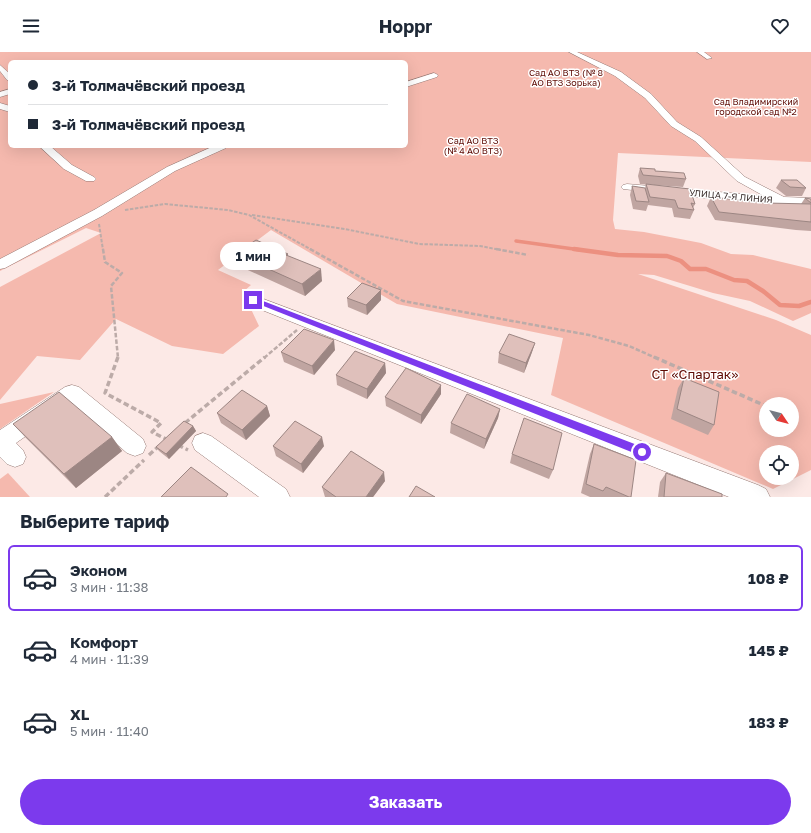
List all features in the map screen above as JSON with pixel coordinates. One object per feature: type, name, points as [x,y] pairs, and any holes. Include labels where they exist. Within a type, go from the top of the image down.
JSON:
[{"type":"street","points":[[572,52],[618,74],[648,96],[674,124],[698,139],[741,179],[781,200]]},
{"type":"street","points":[[700,52],[709,58]]},
{"type":"street","points":[[0,67],[8,76]]},
{"type":"street","points":[[408,84],[434,75]]},
{"type":"street","points":[[46,148],[68,167],[90,179]]},
{"type":"street","points":[[0,265],[98,213],[171,169],[218,148]]},
{"type":"street","name":"УЛИЦА 7-Я ЛИНИЯ","points":[[628,187],[811,202]]},
{"type":"street","points":[[253,300],[758,497]]},
{"type":"street","points":[[15,457],[0,442],[72,393],[135,446]]},
{"type":"street","points":[[203,443],[278,497]]},
{"type":"path","points":[[203,443],[188,450],[152,432],[161,423],[105,393],[118,358],[112,286],[122,273],[105,262],[98,213],[166,204],[228,210],[249,215],[345,229],[419,244],[480,246],[528,255]]},
{"type":"path","points":[[249,215],[404,301],[589,335],[629,346],[759,403]]},
{"type":"path","points":[[183,425],[308,321]]},
{"type":"path","points":[[105,497],[172,434]]},
{"type":"green space","points":[[0,52],[811,52],[811,162],[618,153],[613,220],[615,229],[644,232],[701,243],[731,254],[753,255],[811,269],[811,313],[793,321],[750,301],[713,293],[654,275],[638,274],[776,320],[811,335],[811,470],[799,476],[799,445],[759,445],[759,483],[551,395],[563,338],[397,304],[271,230],[218,270],[251,285],[243,292],[259,326],[223,354],[172,346],[116,319],[80,360],[37,356],[0,400],[0,287],[101,233],[86,228],[0,271]]},
{"type":"green space","points":[[54,392],[0,429],[0,404]]},
{"type":"green space","points":[[8,473],[30,497],[0,497],[0,479]]},
{"type":"green space","points":[[764,485],[781,485],[773,489]]},
{"type":"building","points":[[640,168],[655,169],[655,171],[684,173],[686,179],[643,175]]},
{"type":"building","points":[[781,180],[797,180],[806,188],[790,187]]},
{"type":"building","points":[[646,184],[690,189],[695,204],[691,203],[694,210],[678,208],[675,200],[650,197]]},
{"type":"building","points":[[632,186],[645,188],[649,202],[636,201]]},
{"type":"building","points":[[711,197],[766,203],[811,204],[811,222],[719,212]]},
{"type":"building","points":[[805,198],[811,199],[811,203]]},
{"type":"building","points":[[256,240],[288,254],[286,255],[321,269],[302,284],[235,254]]},
{"type":"building","points":[[362,283],[381,290],[366,305],[347,298]]},
{"type":"building","points":[[304,329],[334,340],[312,366],[281,352]]},
{"type":"building","points":[[509,334],[535,343],[526,363],[499,353]]},
{"type":"building","points":[[355,351],[385,363],[367,389],[336,375]]},
{"type":"building","points":[[406,368],[441,385],[421,415],[385,397]]},
{"type":"building","points":[[684,378],[719,392],[714,425],[677,409]]},
{"type":"building","points":[[242,390],[267,406],[242,430],[217,413]]},
{"type":"building","points":[[59,392],[112,437],[64,474],[13,424]]},
{"type":"building","points":[[467,394],[500,409],[486,439],[451,423]]},
{"type":"building","points":[[524,418],[562,433],[553,470],[512,454]]},
{"type":"building","points":[[184,421],[193,426],[166,454],[156,447]]},
{"type":"building","points":[[295,421],[322,437],[301,464],[273,446]]},
{"type":"building","points":[[594,444],[636,460],[631,497],[606,487],[603,491],[586,484]]},
{"type":"building","points":[[351,451],[384,472],[366,497],[336,497],[322,487]]},
{"type":"building","points":[[191,467],[228,494],[226,497],[161,497]]},
{"type":"building","points":[[666,473],[722,494],[722,497],[664,497]]},
{"type":"building","points":[[416,486],[435,497],[409,497]]},
{"type":"waterway","points":[[516,241],[581,250]]},
{"type":"waterway","points":[[574,249],[618,255],[667,256],[681,261],[690,269],[706,269],[734,280],[747,281],[763,291],[780,305],[799,306],[811,302]]},
{"type":"route","points":[[253,300],[642,452]]},
{"type":"park label","name":"Сад АО ВТЗ (№ 8 АО ВТЗ Зорька)","points":[[566,78]]},
{"type":"park label","name":"Сад Владимирский городской сад №2","points":[[756,106]]},
{"type":"park label","name":"Сад АО ВТЗ (№ 4 АО ВТЗ)","points":[[473,146]]},
{"type":"park label","name":"СТ «Спартак»","points":[[695,374]]}]
